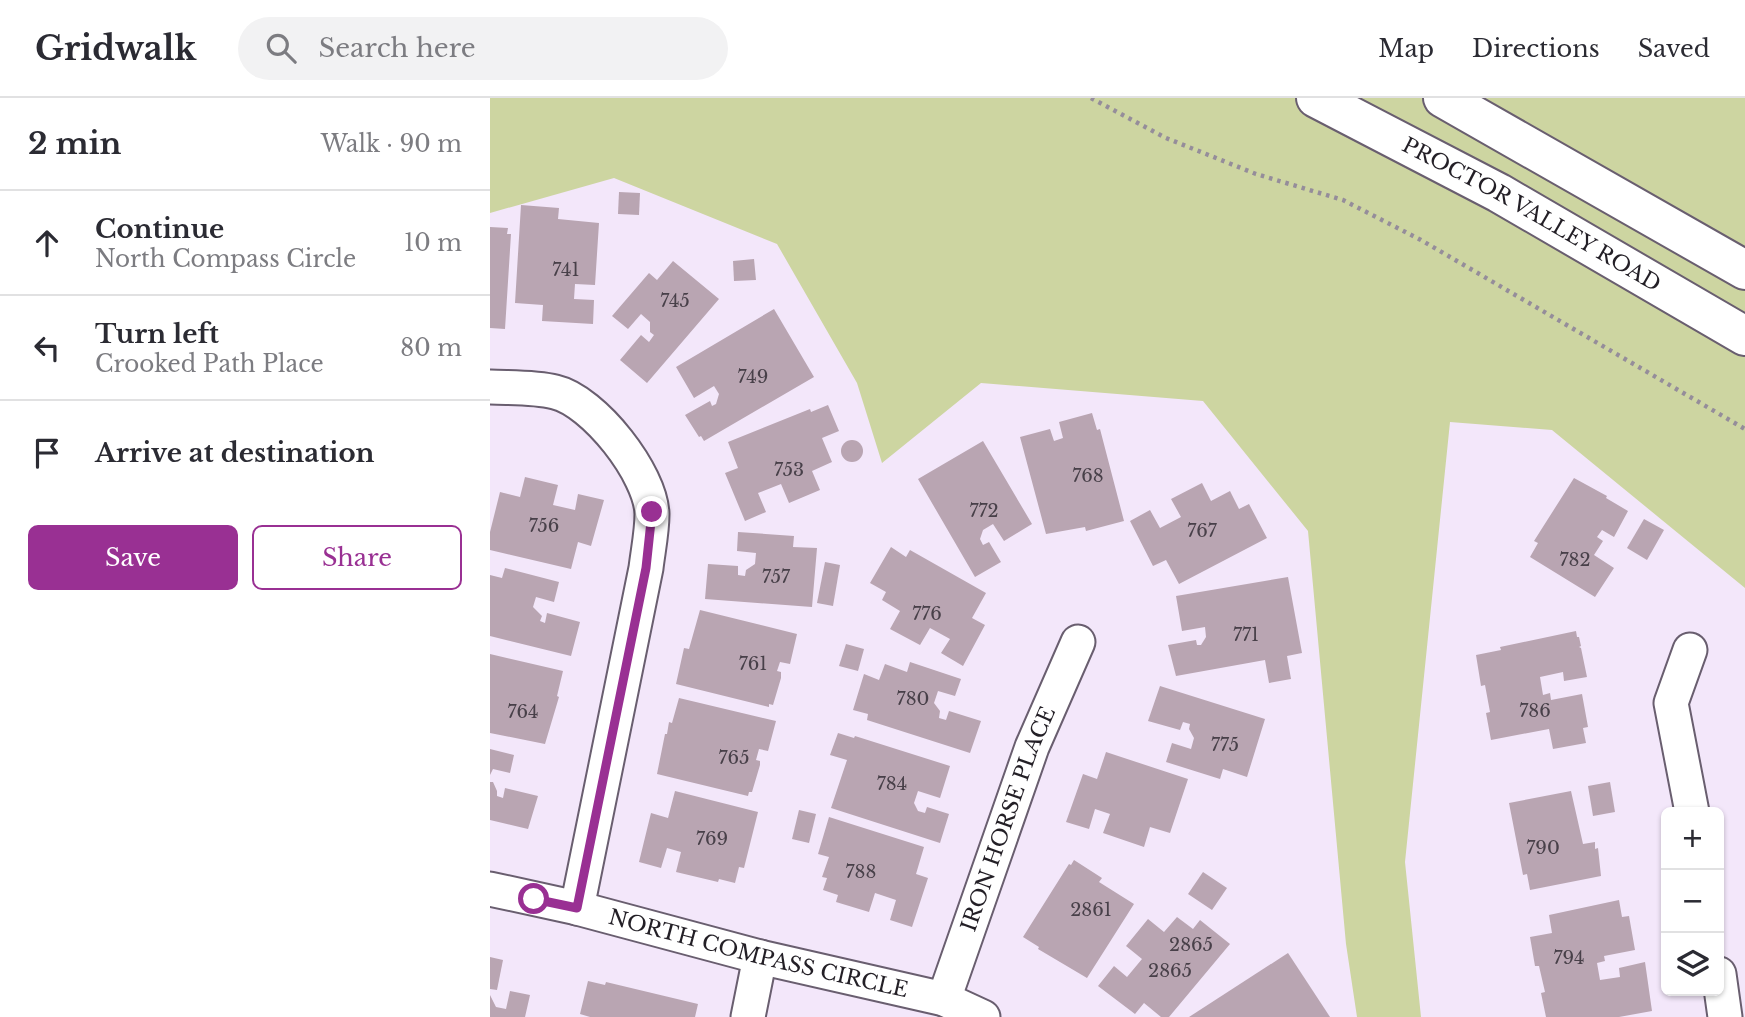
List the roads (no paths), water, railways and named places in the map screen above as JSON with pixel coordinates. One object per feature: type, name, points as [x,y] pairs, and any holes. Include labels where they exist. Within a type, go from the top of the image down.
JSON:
[{"type":"street","name":"PROCTOR VALLEY ROAD","points":[[1316,98],[1499,193],[1745,336]]},
{"type":"street","points":[[1443,98],[1745,270]]},
{"type":"street","points":[[490,387],[556,392],[589,412],[620,443],[634,465],[652,512],[646,568],[577,908]]},
{"type":"street","name":"IRON HORSE PLACE","points":[[944,999],[1032,747],[1079,642]]},
{"type":"street","points":[[1690,650],[1671,703],[1691,807]]},
{"type":"street","name":"NORTH COMPASS CIRCLE","points":[[490,889],[577,908],[760,957],[944,999],[983,1017]]},
{"type":"street","points":[[748,1017],[760,957]]},
{"type":"street","points":[[1723,996],[1726,1017]]}]
